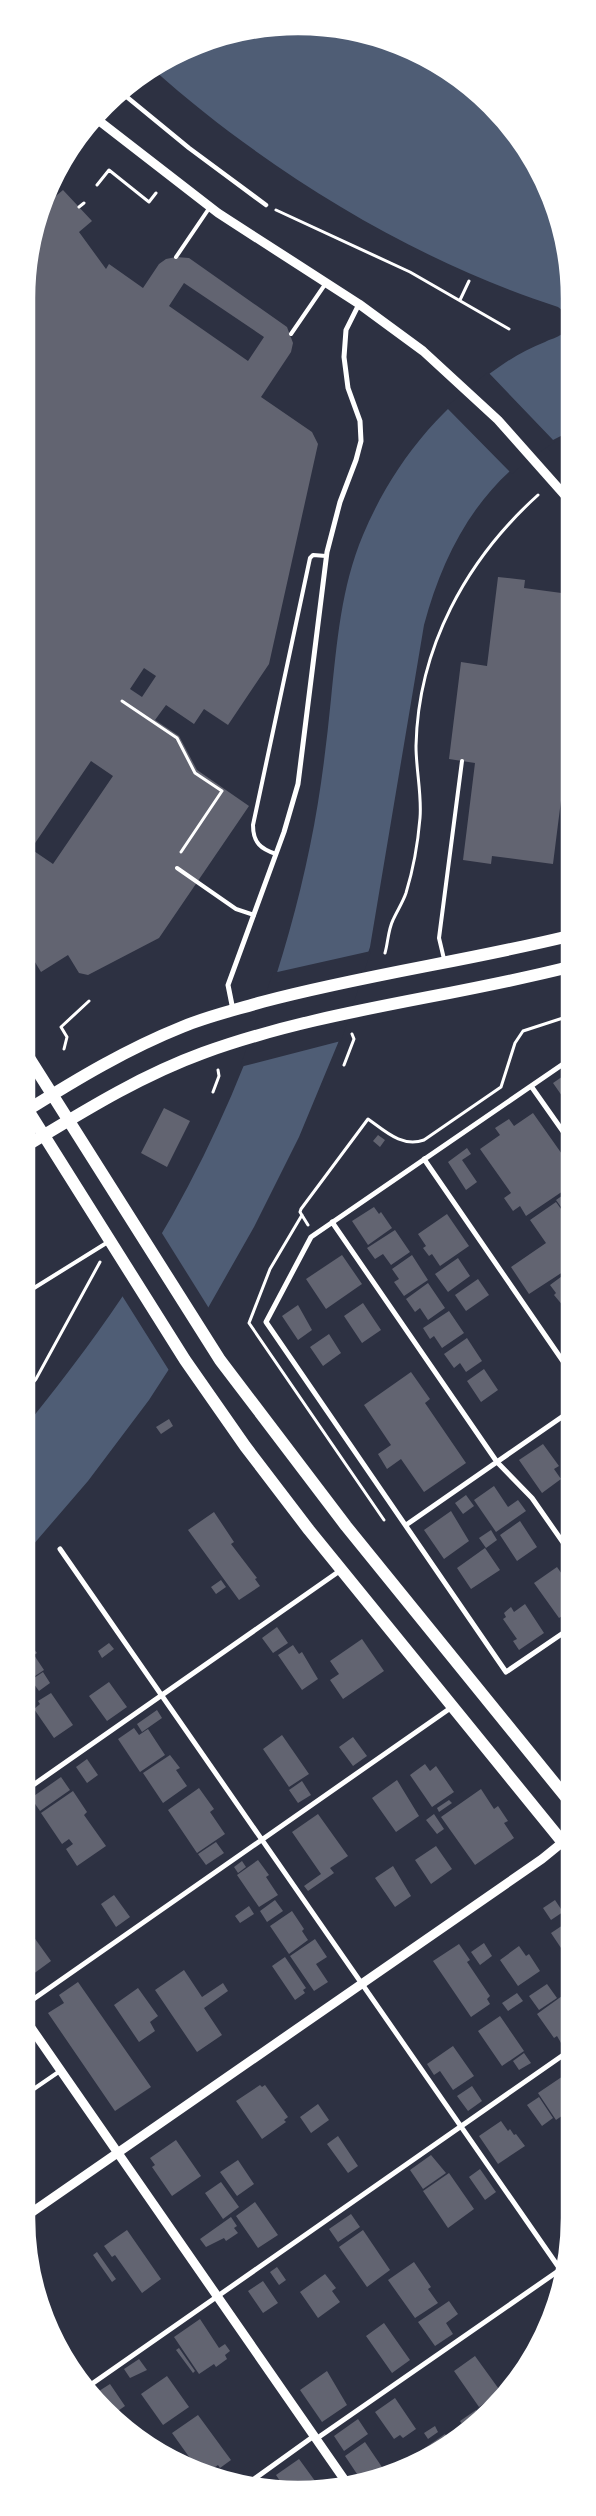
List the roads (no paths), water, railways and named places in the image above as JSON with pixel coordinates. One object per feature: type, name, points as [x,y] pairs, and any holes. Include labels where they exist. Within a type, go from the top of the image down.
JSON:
[{"type":"main road","points":[[34,1105],[92,1070],[152,1040],[183,1026],[233,1010],[371,977],[562,938]]},
{"type":"main road","points":[[34,1141],[138,1080],[187,1059],[238,1041],[360,1011],[506,982],[562,969]]},
{"type":"main road","points":[[34,1066],[202,1333],[346,1526],[562,1792]]},
{"type":"main road","points":[[34,1120],[185,1360],[277,1488],[452,1707],[562,1838]]},
{"type":"street","points":[[127,97],[189,148],[266,205]]},
{"type":"street","points":[[101,122],[210,207],[392,327],[454,377],[498,420],[562,492]]},
{"type":"street","points":[[233,1010],[228,985],[292,808],[302,759],[326,556],[332,526],[361,441],[360,421],[348,388],[344,357],[346,330],[359,304]]},
{"type":"street","points":[[562,1065],[314,1234],[266,1322],[506,1672],[562,1634]]},
{"type":"street","points":[[532,1086],[562,1130]]},
{"type":"street","points":[[424,1159],[562,1360]]},
{"type":"street","points":[[332,1222],[498,1462],[532,1498],[562,1541]]},
{"type":"street","points":[[406,1526],[562,1417]]},
{"type":"street","points":[[60,1549],[558,2264]]},
{"type":"street","points":[[34,1784],[341,1570]]},
{"type":"street","points":[[34,1999],[452,1707]]},
{"type":"street","points":[[34,2211],[562,1846]]},
{"type":"street","points":[[34,2032],[343,2478]]},
{"type":"street","points":[[92,2384],[562,2056]]},
{"type":"street","points":[[255,2479],[556,2274]]},
{"type":"lane","points":[[176,257],[210,207]]},
{"type":"lane","points":[[291,334],[326,283]]},
{"type":"lane","points":[[276,854],[263,850],[256,843],[253,835],[253,825],[310,558],[313,554],[326,556]]},
{"type":"lane","points":[[444,963],[439,938],[462,761]]},
{"type":"lane","points":[[177,868],[236,908],[254,915]]},
{"type":"lane","points":[[34,1288],[110,1240]]},
{"type":"lane","points":[[34,2090],[61,2071]]},
{"type":"water","points":[[315,34],[350,39],[399,54],[430,69],[459,88],[485,111],[508,137],[527,166],[548,213],[557,246],[562,281],[562,310],[558,307],[504,288],[450,265],[344,209],[244,143],[158,74],[181,61],[213,48],[264,36]]},
{"type":"water","points":[[562,334],[562,436],[540,448],[515,466],[493,488],[474,512],[458,538],[433,595],[424,625],[370,947],[338,1043],[299,1137],[254,1227],[204,1315],[149,1400],[88,1481],[34,1544],[34,1416],[71,1369],[136,1276],[194,1175],[242,1069],[281,959],[297,902],[317,810],[341,616],[350,575],[363,535],[388,486],[419,441],[437,420],[477,383],[499,367],[515,356]]}]
